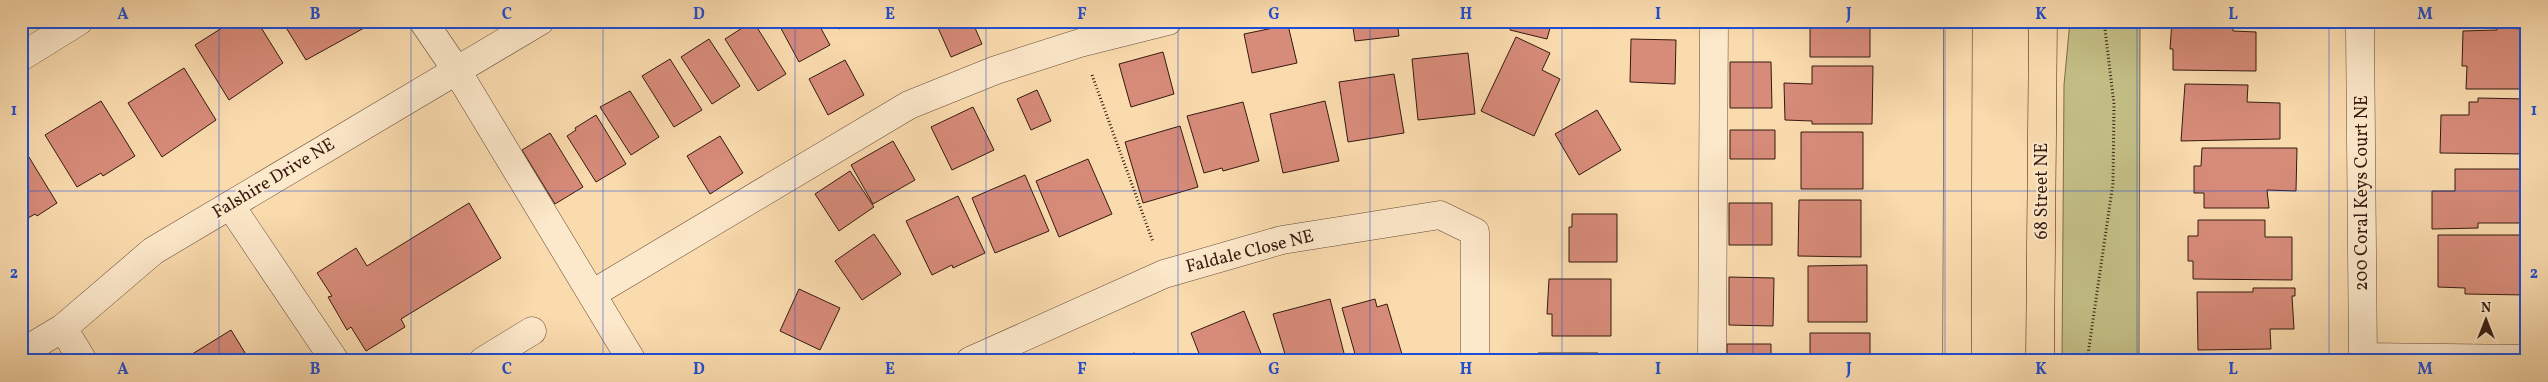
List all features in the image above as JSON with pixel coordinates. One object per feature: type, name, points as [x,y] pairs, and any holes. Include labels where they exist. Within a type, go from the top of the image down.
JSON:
[{"type":"main road","points":[[1957,361],[1958,21]]},
{"type":"main road","name":"68 Street NE","points":[[2040,361],[2043,21]]},
{"type":"street","points":[[21,57],[79,21]]},
{"type":"street","points":[[423,21],[457,71],[632,361]]},
{"type":"street","name":"Falshire Drive NE","points":[[21,354],[63,328],[152,251],[540,21]]},
{"type":"street","points":[[592,294],[909,105],[996,70],[1080,43],[1168,21]]},
{"type":"street","points":[[1712,361],[1714,21]]},
{"type":"street","name":"200 Coral Keys Court NE","points":[[2360,29],[2363,359]]},
{"type":"street","points":[[230,205],[335,361]]},
{"type":"street","name":"Faldale Close NE","points":[[970,361],[1164,274],[1282,240],[1440,215],[1475,232],[1474,361]]},
{"type":"street","points":[[63,328],[83,361]]},
{"type":"street","points":[[483,361],[532,331]]},
{"type":"street","points":[[2363,359],[2527,359]]},
{"type":"path","points":[[2087,361],[2113,183],[2114,104],[2104,21]]},
{"type":"path","points":[[1080,43],[1164,274]]},
{"type":"shaded area","points":[[2070,21],[2140,21],[2139,361],[2062,361],[2064,85]]},
{"type":"building","points":[[233,21],[257,21],[283,63],[229,100],[195,45]]},
{"type":"building","points":[[282,21],[359,21],[364,28],[306,60]]},
{"type":"building","points":[[753,21],[786,74],[758,91],[725,39]]},
{"type":"building","points":[[777,21],[817,21],[830,45],[799,62]]},
{"type":"building","points":[[835,21],[854,21],[839,29]]},
{"type":"building","points":[[935,21],[972,21],[982,44],[951,57]]},
{"type":"building","points":[[1352,21],[1397,21],[1399,36],[1355,41]]},
{"type":"building","points":[[1513,21],[1552,21],[1547,39],[1510,30]]},
{"type":"building","points":[[1810,21],[1870,21],[1870,57],[1810,57]]},
{"type":"building","points":[[2172,21],[2233,21],[2233,31],[2256,32],[2256,71],[2173,70],[2173,49],[2170,49]]},
{"type":"building","points":[[2457,21],[2474,21],[2457,25]]},
{"type":"building","points":[[1288,25],[1297,63],[1252,73],[1244,34]]},
{"type":"building","points":[[2497,28],[2527,29],[2527,89],[2466,89],[2467,66],[2462,66],[2463,31],[2497,30]]},
{"type":"building","points":[[1516,37],[1550,53],[1542,70],[1560,79],[1534,136],[1481,111]]},
{"type":"building","points":[[709,39],[740,86],[712,104],[681,57]]},
{"type":"building","points":[[1631,39],[1676,40],[1675,84],[1630,82]]},
{"type":"building","points":[[1163,52],[1174,94],[1131,107],[1119,64]]},
{"type":"building","points":[[1468,53],[1475,114],[1418,120],[1412,59]]},
{"type":"building","points":[[670,59],[702,110],[674,127],[642,76]]},
{"type":"building","points":[[845,60],[864,95],[828,115],[809,79]]},
{"type":"building","points":[[1730,62],[1771,62],[1772,108],[1730,108]]},
{"type":"building","points":[[1812,66],[1873,66],[1872,124],[1812,124],[1812,121],[1785,120],[1784,83],[1812,84]]},
{"type":"building","points":[[184,68],[216,120],[162,157],[128,103]]},
{"type":"building","points":[[1394,74],[1404,133],[1348,142],[1339,82]]},
{"type":"building","points":[[2185,84],[2248,85],[2247,102],[2280,103],[2280,139],[2181,141]]},
{"type":"building","points":[[1037,90],[1051,121],[1031,130],[1017,99]]},
{"type":"building","points":[[630,91],[659,137],[631,155],[600,107]]},
{"type":"building","points":[[2478,98],[2527,99],[2527,154],[2440,153],[2441,115],[2469,115],[2469,102],[2478,102]]},
{"type":"building","points":[[101,101],[135,156],[103,176],[101,173],[77,187],[45,135]]},
{"type":"building","points":[[1325,101],[1339,161],[1283,173],[1270,114]]},
{"type":"building","points":[[1243,102],[1259,161],[1223,171],[1222,168],[1204,173],[1187,116]]},
{"type":"building","points":[[973,107],[994,150],[952,170],[931,127]]},
{"type":"building","points":[[1597,110],[1621,150],[1579,175],[1555,134]]},
{"type":"building","points":[[596,115],[626,164],[596,182],[567,136],[576,130],[575,128]]},
{"type":"building","points":[[1180,126],[1198,187],[1143,203],[1125,142]]},
{"type":"building","points":[[1730,130],[1775,130],[1775,159],[1730,159]]},
{"type":"building","points":[[1801,132],[1863,132],[1863,189],[1801,189]]},
{"type":"building","points":[[550,133],[583,187],[555,204],[522,150]]},
{"type":"building","points":[[720,136],[743,173],[710,194],[687,156]]},
{"type":"building","points":[[893,141],[915,180],[873,204],[851,165]]},
{"type":"building","points":[[2202,148],[2297,148],[2296,191],[2267,190],[2269,208],[2204,208],[2204,193],[2194,193],[2194,166],[2201,166]]},
{"type":"building","points":[[24,149],[57,203],[37,216],[35,214],[21,222],[21,150]]},
{"type":"building","points":[[1088,159],[1112,214],[1059,237],[1036,181]]},
{"type":"building","points":[[2455,169],[2527,169],[2527,223],[2478,223],[2478,228],[2432,229],[2432,191],[2455,191]]},
{"type":"building","points":[[850,171],[874,207],[839,231],[815,194]]},
{"type":"building","points":[[1025,175],[1049,231],[995,253],[972,198]]},
{"type":"building","points":[[958,196],[985,253],[953,268],[952,265],[932,275],[906,221]]},
{"type":"building","points":[[1799,200],[1861,200],[1861,257],[1798,256]]},
{"type":"building","points":[[469,203],[501,258],[401,319],[405,327],[366,351],[351,327],[347,330],[328,297],[332,296],[317,273],[356,248],[367,266]]},
{"type":"building","points":[[1729,203],[1772,203],[1772,245],[1729,245]]},
{"type":"building","points":[[1572,214],[1617,214],[1617,262],[1569,262],[1569,227],[1572,227]]},
{"type":"building","points":[[2198,220],[2265,220],[2265,237],[2292,237],[2292,280],[2193,279],[2193,261],[2188,261],[2188,236],[2198,236]]},
{"type":"building","points":[[874,234],[901,274],[862,300],[835,261]]},
{"type":"building","points":[[2438,235],[2527,235],[2527,295],[2465,294],[2465,288],[2438,287]]},
{"type":"building","points":[[1867,265],[1867,322],[1808,322],[1808,266]]},
{"type":"building","points":[[1729,277],[1774,278],[1773,326],[1729,325]]},
{"type":"building","points":[[1549,279],[1611,279],[1611,336],[1552,336],[1552,314],[1547,314]]},
{"type":"building","points":[[2253,288],[2295,288],[2295,296],[2292,296],[2294,329],[2270,329],[2271,349],[2198,350],[2197,292],[2253,292]]},
{"type":"building","points":[[799,289],[840,308],[820,350],[780,331]]},
{"type":"building","points":[[1330,299],[1345,357],[1332,361],[1287,361],[1273,314]]},
{"type":"building","points":[[1375,299],[1377,307],[1387,304],[1404,361],[1357,361],[1342,308]]},
{"type":"building","points":[[1244,311],[1264,361],[1202,361],[1191,333]]},
{"type":"building","points":[[231,330],[250,361],[181,361]]},
{"type":"building","points":[[1810,333],[1870,333],[1870,361],[1810,361]]},
{"type":"building","points":[[1727,344],[1771,344],[1771,361],[1727,361]]},
{"type":"building","points":[[1133,353],[1137,354],[1143,361],[1126,361]]},
{"type":"building","points":[[1538,353],[1598,353],[1598,361],[1538,361]]}]
